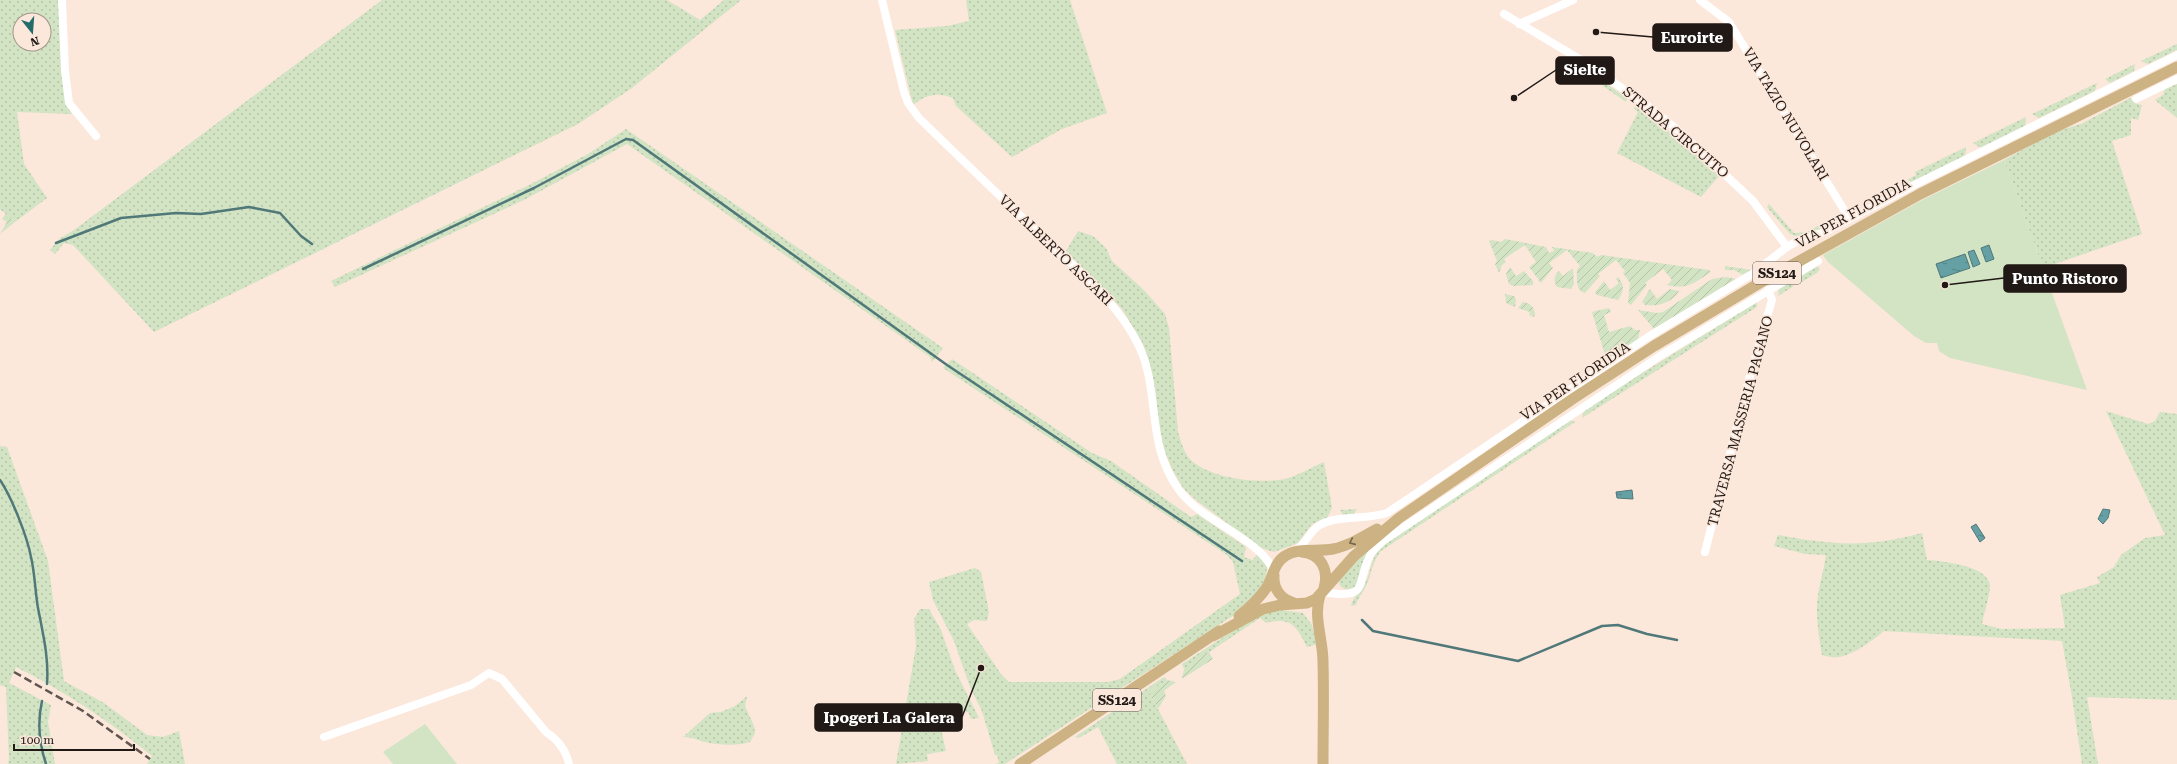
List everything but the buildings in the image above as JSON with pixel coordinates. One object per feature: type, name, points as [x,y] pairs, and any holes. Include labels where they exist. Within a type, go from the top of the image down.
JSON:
[{"type":"main road","name":"VIA PER FLORIDIA","points":[[1399,518],[1574,398],[1654,346],[1822,247],[1920,194],[2177,67]]},
{"type":"main road","points":[[1213,636],[1254,603],[1267,587],[1278,563],[1293,553],[1317,554],[1333,549],[1350,543],[1399,518]]},
{"type":"main road","points":[[1213,636],[1263,609],[1312,602],[1354,556],[1399,518]]},
{"type":"main road","points":[[1317,554],[1326,573],[1316,614],[1324,662],[1323,764]]},
{"type":"main road","points":[[1274,573],[1274,584],[1278,593],[1285,600],[1298,604],[1308,610],[1318,624]]},
{"type":"main road","name":"SS124","points":[[1020,764],[1213,636]]},
{"type":"street","points":[[62,0],[65,71],[69,103],[96,136]]},
{"type":"street","name":"VIA ALBERTO ASCARI","points":[[882,0],[904,92],[912,108],[919,118],[1112,303],[1129,328],[1141,353],[1147,371],[1158,446],[1168,471],[1186,498],[1198,509],[1265,556]]},
{"type":"street","points":[[1519,24],[1573,0]]},
{"type":"street","name":"VIA TAZIO NUVOLARI","points":[[1700,0],[1729,22],[1849,218]]},
{"type":"street","name":"STRADA CIRCUITO","points":[[1504,14],[1586,63],[1635,96],[1680,132],[1753,200],[1787,247]]},
{"type":"street","points":[[1265,556],[1274,557],[1293,553],[1304,545],[1313,531],[1323,523],[1375,517],[1387,513],[1648,337],[1752,274],[1787,247],[1799,240],[1825,232],[1849,218],[2069,107],[2177,55]]},
{"type":"street","points":[[2136,99],[2177,79]]},
{"type":"street","points":[[1322,592],[1341,595],[1355,591],[1360,586],[1373,550],[1383,541],[1607,390],[1768,290],[1818,261]]},
{"type":"street","name":"TRAVERSA MASSERIA PAGANO","points":[[1705,552],[1747,386],[1772,300],[1768,290]]},
{"type":"street","points":[[1313,531],[1312,537],[1317,554]]},
{"type":"street","points":[[1265,556],[1274,573]]},
{"type":"street","points":[[324,737],[471,685],[489,673],[502,679],[546,732],[554,737],[567,752],[569,764]]},
{"type":"green space","points":[[0,0],[59,0],[68,107],[72,114],[17,112],[24,164],[47,198],[15,222],[0,209]]},
{"type":"green space","points":[[382,0],[667,0],[700,20],[724,0],[741,0],[632,88],[578,124],[154,332],[73,245],[64,243],[55,254],[50,250],[59,239],[74,230]]},
{"type":"green space","points":[[966,0],[1070,0],[1107,113],[1062,129],[1012,157],[956,106],[953,98],[942,95],[932,95],[923,98],[913,105],[895,30],[947,26],[969,21]]},
{"type":"green space","points":[[2177,44],[2177,50],[2148,64],[2141,61]]},
{"type":"green space","points":[[2135,64],[2134,71],[2110,83],[2105,79]]},
{"type":"green space","points":[[1582,67],[1627,98],[1626,102],[1580,70]]},
{"type":"green space","points":[[2097,83],[2095,91],[2039,118],[2032,114]]},
{"type":"green space","points":[[2177,84],[2177,118],[2155,100],[2163,95],[2165,89]]},
{"type":"green space","points":[[2130,98],[2137,104],[2142,105],[2138,120],[2131,118],[2131,135],[2112,141],[2142,234],[2043,268],[2004,160],[2057,131],[2081,124]]},
{"type":"green space","points":[[1638,106],[1702,159],[1719,176],[1701,197],[1617,153],[1638,112],[1633,108]]},
{"type":"green space","points":[[2026,117],[2025,126],[1981,148],[1973,143]]},
{"type":"green space","points":[[626,129],[943,348],[932,362],[930,357],[627,144],[524,200],[335,287],[331,281],[531,184],[588,154]]},
{"type":"green space","points":[[1966,147],[1965,156],[1912,182],[1907,180],[1916,175],[1915,172]]},
{"type":"green space","points":[[2004,160],[2087,390],[1950,358],[1939,351],[1937,343],[1926,343],[1914,336],[1828,262],[1823,255],[1922,200]]},
{"type":"green space","points":[[1896,185],[1894,190],[1874,201],[1871,198]]},
{"type":"green space","points":[[1769,204],[1794,233],[1806,232],[1843,214],[1844,216],[1824,228],[1797,236],[1790,234],[1767,207]]},
{"type":"green space","points":[[6,214],[15,222],[0,234],[7,222],[2,219]]},
{"type":"green space","points":[[1078,231],[1093,236],[1106,248],[1112,261],[1144,290],[1165,314],[1169,328],[1178,432],[1187,456],[1193,462],[1213,473],[1224,476],[1237,479],[1263,481],[1290,478],[1324,462],[1332,508],[1327,518],[1312,524],[1298,543],[1274,552],[1261,548],[1197,501],[1183,488],[1172,469],[1162,445],[1151,370],[1143,344],[1122,309],[1066,251]]},
{"type":"green space","points":[[1505,239],[1546,247],[1549,253],[1554,251],[1552,247],[1593,253],[1597,257],[1601,255],[1709,270],[1711,272],[1695,282],[1681,287],[1667,285],[1672,280],[1663,269],[1645,283],[1647,285],[1631,305],[1628,303],[1630,283],[1623,273],[1625,271],[1616,260],[1598,274],[1600,276],[1585,293],[1580,290],[1577,283],[1577,269],[1580,266],[1567,250],[1549,263],[1553,268],[1541,283],[1529,267],[1536,262],[1525,245],[1504,259],[1506,262],[1502,265],[1499,273],[1495,264],[1497,261],[1489,241],[1492,240],[1501,242]]},
{"type":"green space","points":[[1725,266],[1752,270],[1743,275],[1734,270],[1725,270]]},
{"type":"green space","points":[[1817,266],[1820,269],[1817,273],[1800,283],[1801,276]]},
{"type":"green space","points":[[1510,267],[1516,276],[1524,271],[1533,281],[1533,285],[1513,286],[1509,284],[1506,274]]},
{"type":"green space","points":[[1573,268],[1574,284],[1571,289],[1557,287],[1555,277],[1557,273],[1559,271],[1563,276]]},
{"type":"green space","points":[[1618,277],[1623,285],[1623,288],[1622,294],[1618,300],[1597,295],[1595,292],[1604,281],[1610,290],[1619,283],[1616,279]]},
{"type":"green space","points":[[1726,277],[1736,279],[1654,329],[1638,310],[1657,313],[1663,312],[1712,279]]},
{"type":"green space","points":[[1788,283],[1794,286],[1778,296],[1779,288]]},
{"type":"green space","points":[[1650,289],[1657,299],[1670,289],[1679,291],[1672,299],[1664,303],[1659,305],[1645,305],[1642,302]]},
{"type":"green space","points":[[1505,294],[1514,296],[1516,299],[1515,307],[1506,303]]},
{"type":"green space","points":[[1523,302],[1530,304],[1533,307],[1535,314],[1534,317],[1529,315],[1530,312],[1518,308]]},
{"type":"green space","points":[[1757,302],[1757,307],[1582,418],[1584,409]]},
{"type":"green space","points":[[1609,308],[1611,312],[1604,315],[1609,332],[1630,326],[1635,330],[1640,330],[1638,339],[1611,357],[1605,355],[1592,312]]},
{"type":"green space","points":[[952,359],[1092,453],[1111,461],[1191,517],[1197,514],[1246,547],[1244,557],[1253,560],[1257,554],[1267,567],[1265,583],[1245,608],[1005,764],[995,764],[999,763],[997,755],[995,755],[982,711],[970,687],[954,641],[933,600],[929,582],[975,568],[981,572],[989,612],[987,621],[974,620],[967,624],[1001,674],[1009,682],[1108,682],[1120,679],[1240,594],[1233,562],[1227,555],[943,368]]},
{"type":"green space","points":[[2106,411],[2148,424],[2155,421],[2160,412],[2177,414],[2177,700],[2087,697],[2098,764],[2082,764],[2062,641],[1884,631],[1850,654],[1836,657],[1822,655],[1817,603],[1826,555],[1805,554],[1774,546],[1778,535],[1833,543],[1867,543],[1902,538],[1922,533],[1927,560],[1954,563],[1975,569],[1983,574],[1988,580],[1990,587],[1982,624],[2002,629],[2065,628],[2060,595],[2100,583],[2097,577],[2114,567],[2121,555],[2145,538],[2165,535]]},
{"type":"green space","points":[[1570,420],[1575,422],[1381,551],[1376,559],[1368,582],[1356,605],[1351,606],[1353,600],[1367,579],[1373,560],[1385,544]]},
{"type":"green space","points":[[0,446],[7,447],[48,561],[64,681],[104,703],[147,735],[163,737],[179,731],[185,764],[147,764],[152,756],[120,731],[87,708],[34,676],[16,667],[9,683],[51,705],[48,722],[55,764],[8,764],[6,687],[0,685]]},
{"type":"green space","points":[[1357,509],[1354,514],[1343,515],[1340,510]]},
{"type":"green space","points":[[1371,547],[1360,578],[1354,588],[1347,589],[1342,587],[1339,584],[1340,576]]},
{"type":"green space","points":[[920,609],[929,609],[941,630],[955,670],[979,718],[971,719],[968,712],[949,714],[949,720],[941,729],[946,751],[927,754],[928,761],[896,764],[916,646],[914,619]]},
{"type":"green space","points":[[1274,609],[1303,613],[1312,625],[1317,644],[1307,647],[1296,629],[1287,622],[1275,621],[1266,623],[1260,618],[1184,669],[1182,664],[1242,625]]},
{"type":"green space","points":[[1209,652],[1213,659],[1182,679],[1184,669]]},
{"type":"green space","points":[[1164,677],[1167,680],[1149,692],[1187,764],[1117,764],[1098,727],[1079,738],[1075,737]]},
{"type":"green space","points":[[1167,680],[1176,682],[1164,691],[1166,696],[1158,709],[1149,692]]},
{"type":"green space","points":[[747,696],[745,706],[754,726],[755,733],[750,742],[734,745],[710,743],[683,737],[710,713],[721,712],[735,706]]},
{"type":"green space","points":[[425,724],[457,764],[393,764],[383,752]]},
{"type":"water","points":[[1989,245],[1994,259],[1986,262],[1981,248]]},
{"type":"water","points":[[1974,250],[1980,264],[1973,267],[1968,252]]},
{"type":"water","points":[[1965,254],[1970,268],[1941,278],[1936,264]]},
{"type":"water","points":[[1632,490],[1633,499],[1617,498],[1616,492]]},
{"type":"water","points":[[2103,509],[2110,510],[2108,518],[2103,524],[2098,519]]},
{"type":"water","points":[[1976,524],[1985,538],[1980,542],[1971,527]]},
{"type":"waterway","points":[[363,269],[534,188],[626,139],[633,140],[947,365],[1242,561]]},
{"type":"waterway","points":[[56,243],[121,218],[176,213],[201,214],[249,207],[280,213],[301,236],[312,244]]},
{"type":"waterway","points":[[0,480],[18,517],[31,557],[37,602],[44,637],[47,684]]},
{"type":"waterway","points":[[1362,620],[1373,631],[1518,661],[1602,626],[1618,625],[1647,634],[1677,640]]},
{"type":"waterway","points":[[42,701],[40,709],[40,733],[46,764]]},
{"type":"railway","points":[[14,672],[83,711],[150,759]]},
{"type":"place","name":"Euroirte","points":[[1596,32]]},
{"type":"place","name":"Sielte","points":[[1514,98]]},
{"type":"place","name":"Punto Ristoro","points":[[1945,285]]},
{"type":"place","name":"Ipogeri La Galera","points":[[981,668]]}]
